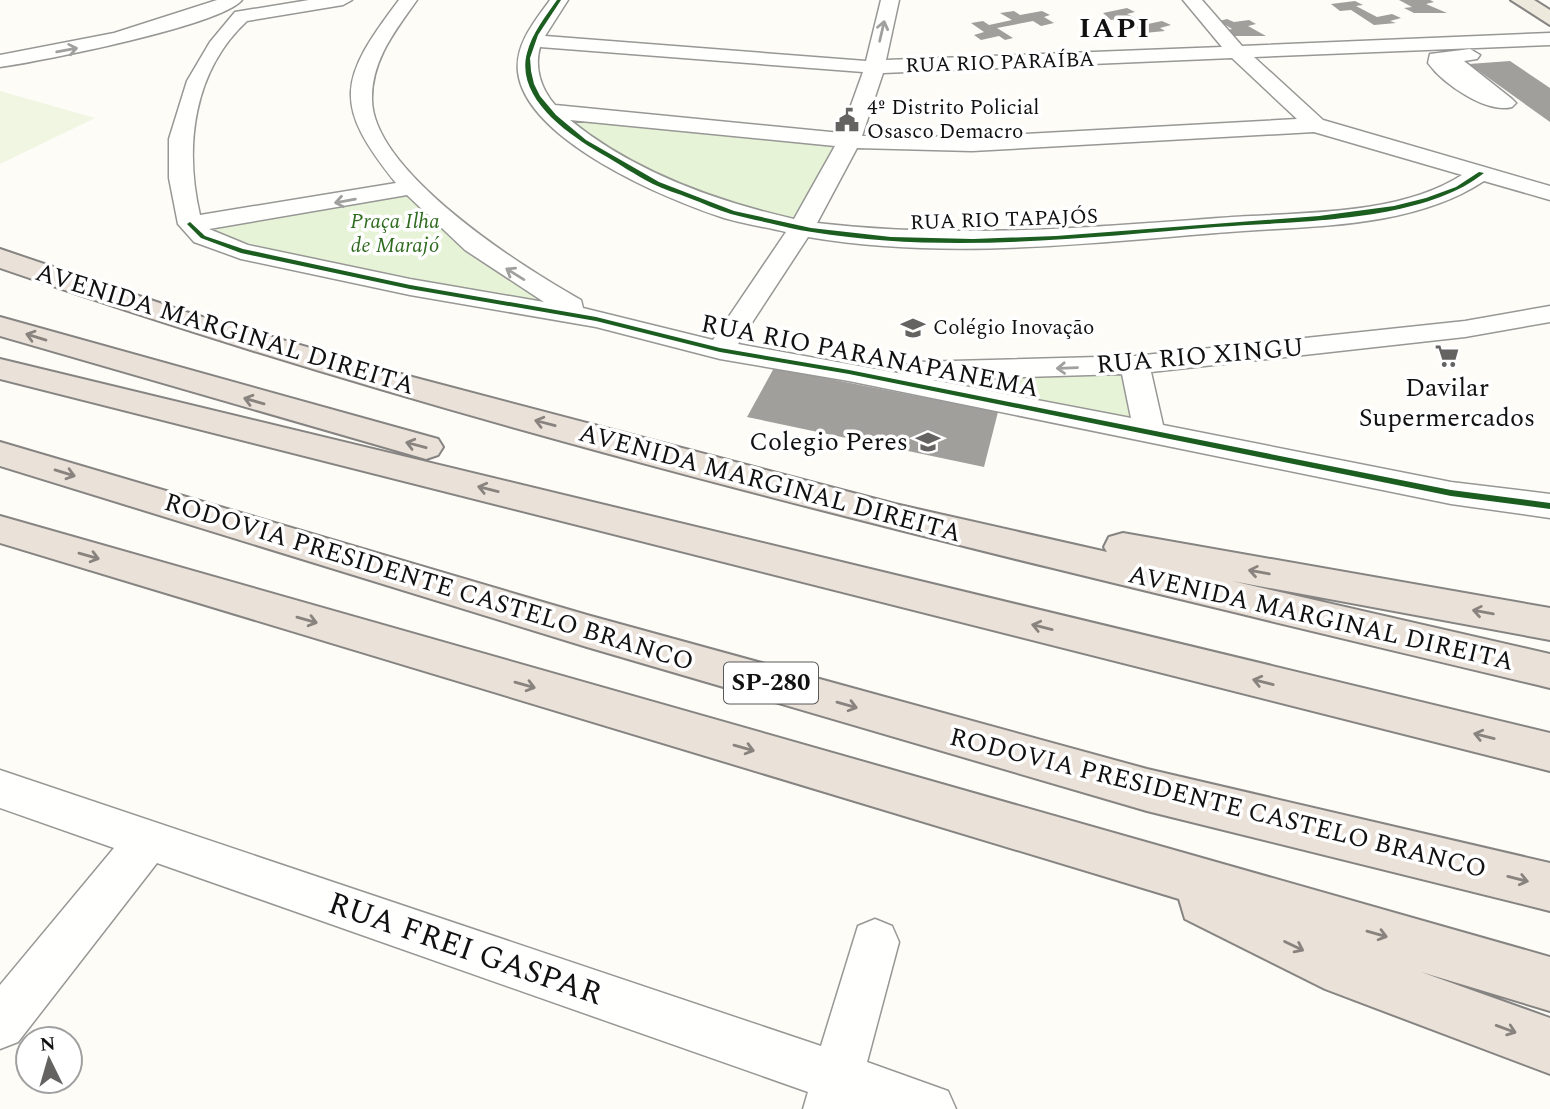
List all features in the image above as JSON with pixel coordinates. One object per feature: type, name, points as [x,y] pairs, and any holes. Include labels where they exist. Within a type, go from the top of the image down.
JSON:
[{"type":"highway","name":"AVENIDA MARGINAL DIREITA","points":[[0,258],[181,320],[372,377],[895,517],[1550,671]]},
{"type":"highway","points":[[0,326],[320,420],[760,534],[855,579]]},
{"type":"highway","points":[[0,369],[1550,752]]},
{"type":"highway","name":"RODOVIA PRESIDENTE CASTELO BRANCO","points":[[0,454],[587,631],[1147,790],[1550,887]]},
{"type":"highway","points":[[895,517],[1062,536],[1550,624]]},
{"type":"highway","points":[[0,529],[1550,984]]},
{"type":"highway","points":[[1100,853],[1344,970],[1550,1046]]},
{"type":"main road","points":[[1521,0],[1550,19]]},
{"type":"street","points":[[0,61],[90,46],[237,8],[343,0]]},
{"type":"street","points":[[408,0],[376,44],[365,68],[361,97],[362,115],[371,135],[411,187],[469,243],[517,276],[596,319]]},
{"type":"street","name":"RUA RIO TAPAJÓS","points":[[559,0],[534,41],[528,58],[531,79],[547,111],[591,146],[646,181],[695,202],[802,227],[873,239],[946,243],[1110,234],[1383,209],[1442,195],[1469,183],[1481,173]]},
{"type":"street","points":[[720,350],[802,227],[848,142],[863,107],[890,0],[874,0]]},
{"type":"street","points":[[1192,0],[1239,54],[1315,125]]},
{"type":"street","points":[[237,8],[187,99],[180,127],[181,187],[190,224],[302,208],[411,187]]},
{"type":"street","name":"RUA RIO PARAÍBA","points":[[534,41],[873,68],[1550,39]]},
{"type":"street","points":[[1445,56],[1550,51]]},
{"type":"street","points":[[547,111],[848,142],[972,144],[1315,125],[1550,193]]},
{"type":"street","name":"RUA RIO PARANAPANEMA","points":[[190,224],[203,237],[241,251],[410,287],[596,319],[720,350],[849,372],[1451,493],[1543,503]]},
{"type":"street","name":"RUA RIO XINGU","points":[[849,372],[1135,365],[1465,329],[1550,314]]},
{"type":"street","points":[[1135,365],[1149,433]]},
{"type":"street","name":"RUA FREI GASPAR","points":[[0,789],[833,1092],[930,1109]]},
{"type":"street","points":[[0,1024],[148,841]]},
{"type":"street","points":[[833,1092],[875,942]]},
{"type":"green space","points":[[0,91],[95,118],[0,164]]},
{"type":"green space","points":[[555,114],[839,144],[794,217],[744,209],[647,174]]},
{"type":"green space","name":"Praça Ilha de Marajó","points":[[413,191],[460,243],[502,275],[569,309],[264,248],[208,230]]},
{"type":"green space","points":[[1127,371],[1134,421],[929,379]]},
{"type":"building","points":[[1399,0],[1430,0],[1434,2],[1426,4],[1447,13],[1414,13],[1404,8],[1412,7]]},
{"type":"building","points":[[1355,1],[1363,5],[1356,6],[1377,17],[1392,14],[1401,18],[1390,21],[1396,23],[1374,25],[1351,10],[1340,11],[1331,4]]},
{"type":"building","points":[[1127,8],[1135,12],[1127,14],[1148,24],[1162,21],[1171,25],[1160,28],[1165,31],[1144,33],[1122,18],[1111,20],[1103,13]]},
{"type":"building","points":[[1014,11],[1020,15],[1042,11],[1050,15],[1044,17],[1054,23],[1041,26],[1033,21],[997,28],[1013,38],[1005,40],[999,36],[981,40],[974,35],[984,32],[971,23],[983,21],[989,25],[1012,20],[1000,13]]},
{"type":"building","points":[[1227,19],[1234,22],[1249,20],[1256,24],[1248,26],[1266,36],[1232,36],[1224,31],[1232,29],[1219,21]]},
{"type":"building","points":[[1510,61],[1550,88],[1550,122],[1469,64]]},
{"type":"building","name":"Colegio Peres","points":[[774,368],[998,412],[984,467],[747,417]]},
{"type":"cycle path","points":[[559,0],[536,35],[528,58],[531,84],[554,117],[584,141],[656,183],[732,212],[811,230],[891,239],[973,241],[1056,238],[1319,218],[1394,208],[1428,200],[1458,188],[1481,173]]},
{"type":"cycle path","points":[[190,224],[203,237],[241,251],[410,287],[596,319],[720,350],[849,372],[1451,493],[1550,506]]},
{"type":"place","name":"4º Distrito Policial Osasco Demacro","points":[[847,120]]},
{"type":"place","name":"Colégio Inovação","points":[[913,328]]},
{"type":"place","name":"Davilar Supermercados","points":[[1447,356]]},
{"type":"place","name":"Colegio Peres","points":[[928,442]]},
{"type":"district","name":"IAPI","points":[[1115,28]]}]
